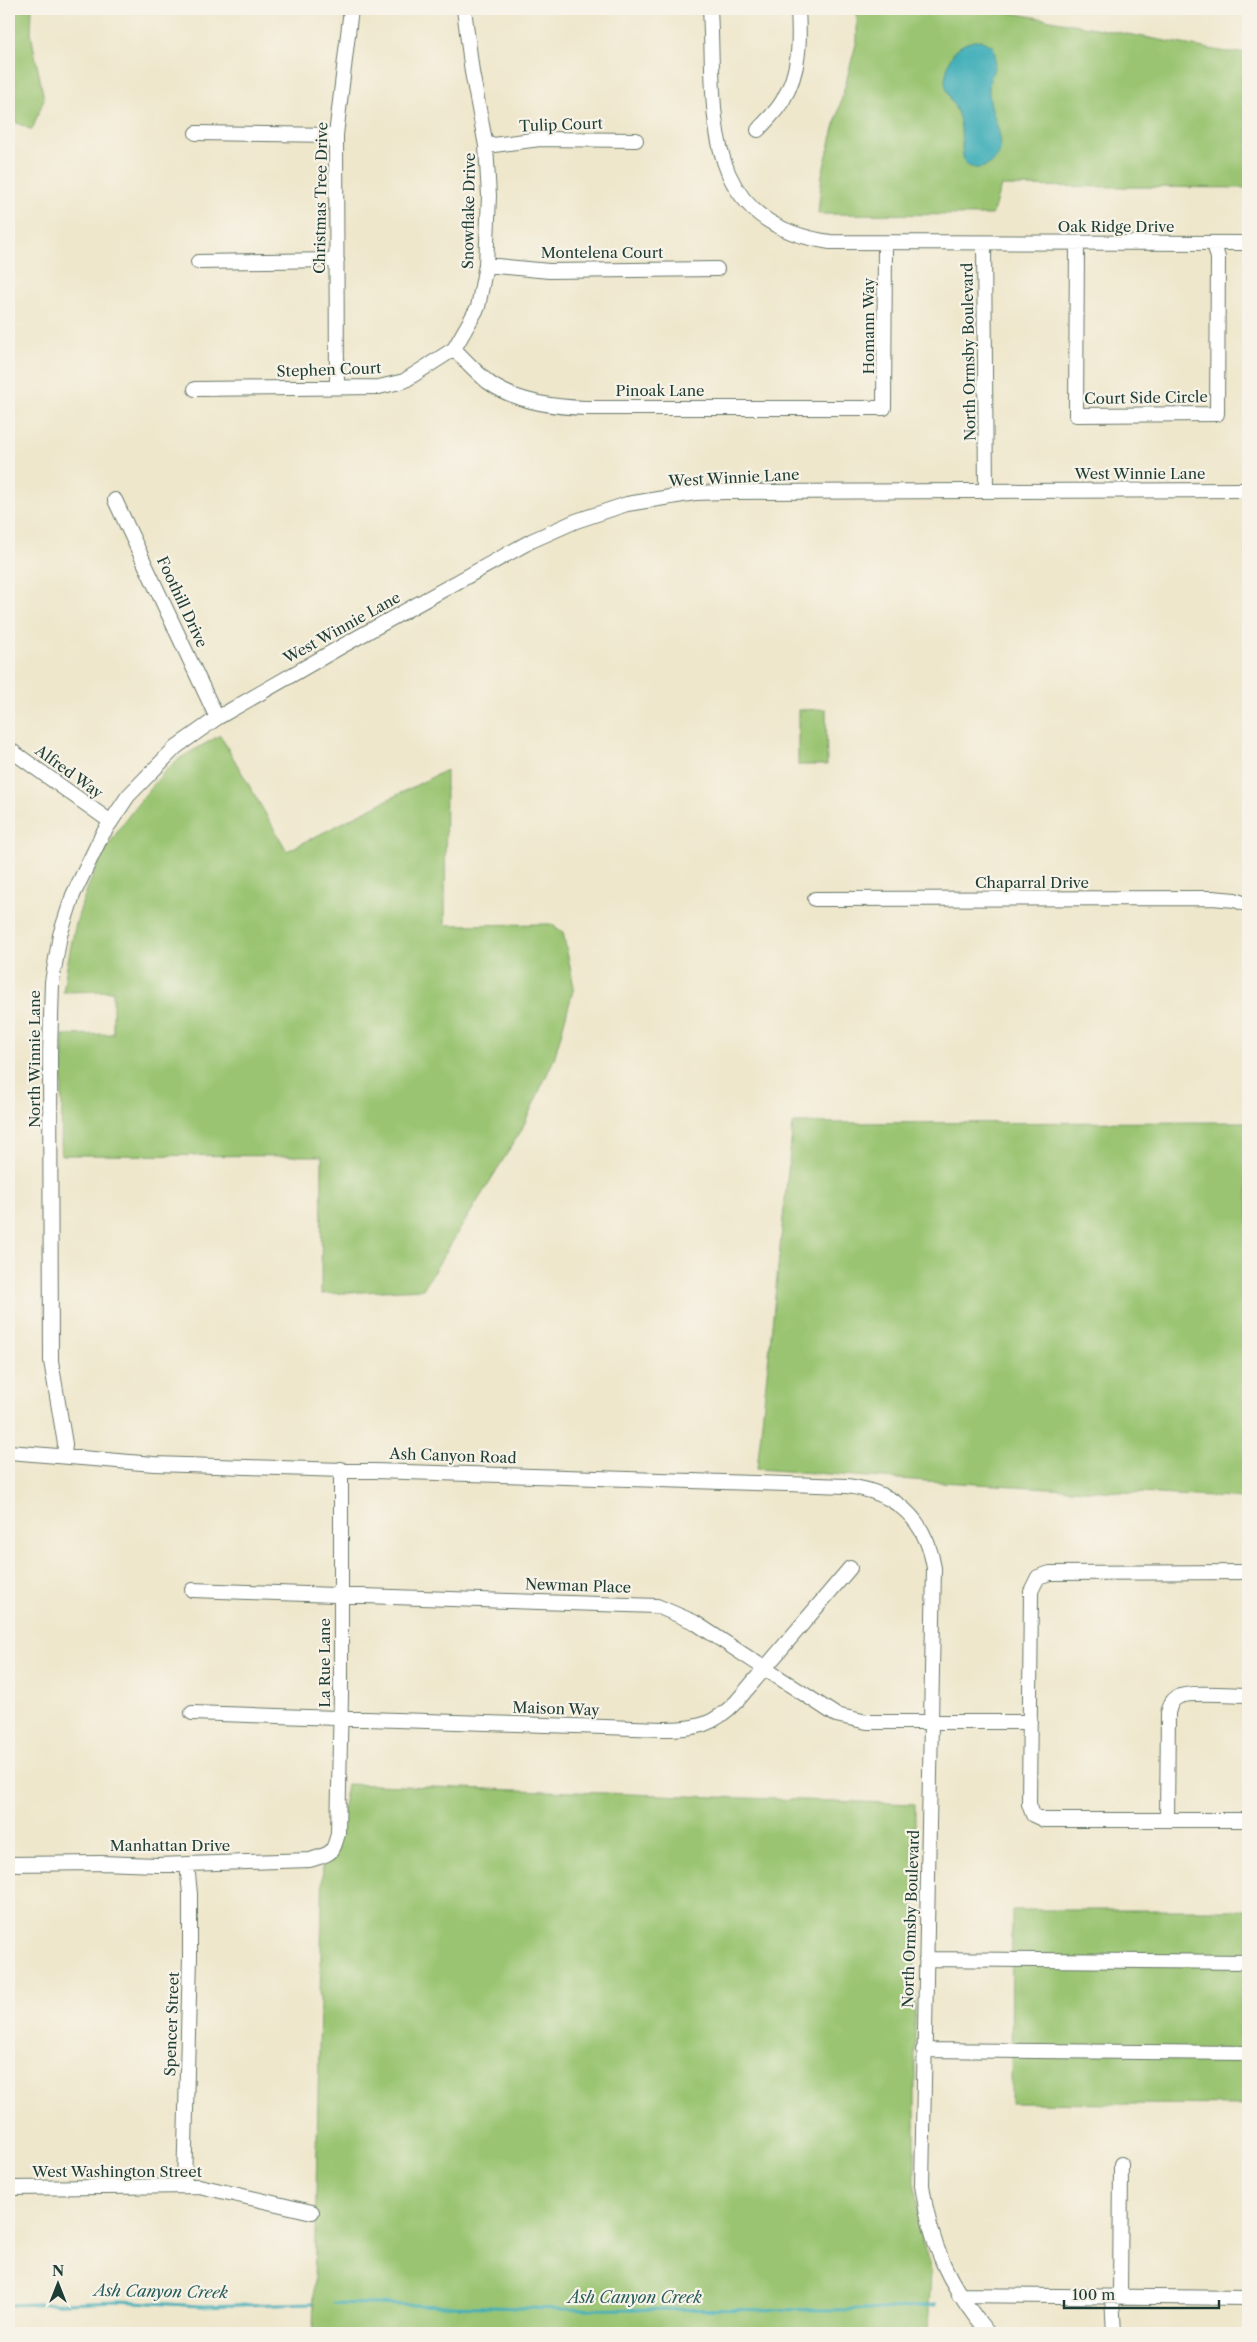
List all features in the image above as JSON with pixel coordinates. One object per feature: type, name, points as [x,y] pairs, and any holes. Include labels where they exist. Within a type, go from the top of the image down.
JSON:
[{"type":"street","name":"Christmas Tree Drive","points":[[337,387],[336,135],[351,9]]},
{"type":"street","name":"Snowflake Drive","points":[[454,349],[478,307],[486,265],[489,196],[486,146],[472,72],[464,9]]},
{"type":"street","name":"North Ormsby Boulevard","points":[[710,9],[714,123],[721,160],[744,201],[777,226],[810,239],[830,242],[984,244],[986,490]]},
{"type":"street","points":[[758,130],[783,101],[797,67],[800,52],[798,9]]},
{"type":"street","points":[[196,133],[336,135]]},
{"type":"street","name":"Tulip Court","points":[[486,146],[540,139],[636,140]]},
{"type":"street","name":"Homann Way","points":[[884,408],[885,243]]},
{"type":"street","name":"Court Side Circle","points":[[1078,244],[1076,415],[1217,414],[1218,258],[1214,243]]},
{"type":"street","name":"Oak Ridge Drive","points":[[984,244],[1248,243]]},
{"type":"street","points":[[198,262],[336,260]]},
{"type":"street","name":"Montelena Court","points":[[486,265],[549,271],[717,269]]},
{"type":"street","name":"Pinoak Lane","points":[[454,349],[488,382],[508,394],[553,405],[586,408],[884,408]]},
{"type":"street","name":"Stephen Court","points":[[195,389],[379,387],[404,381],[454,349]]},
{"type":"street","name":"West Winnie Lane","points":[[217,718],[531,540],[576,521],[627,504],[695,493],[725,492],[1248,490]]},
{"type":"street","name":"Foothill Drive","points":[[115,500],[217,718]]},
{"type":"street","name":"North Winnie Lane","points":[[64,1456],[65,1444],[51,1360],[50,1053],[52,982],[60,936],[73,895],[87,863],[128,796],[176,747],[217,718]]},
{"type":"street","name":"Alfred Way","points":[[9,749],[111,822]]},
{"type":"street","name":"Chaparral Drive","points":[[815,899],[1212,898],[1234,900],[1248,905]]},
{"type":"street","name":"Ash Canyon Road","points":[[9,1452],[154,1464],[847,1486],[867,1488],[895,1501]]},
{"type":"street","name":"La Rue Lane","points":[[329,1854],[335,1848],[338,1833],[342,1470]]},
{"type":"street","name":"North Ormsby Boulevard","points":[[895,1501],[921,1529],[932,1556],[934,1568],[923,2050],[922,2185],[926,2216],[945,2271],[959,2295],[988,2333]]},
{"type":"street","name":"Maison Way","points":[[192,1713],[686,1729],[702,1726],[724,1714],[850,1568]]},
{"type":"street","points":[[1248,1572],[1050,1573],[1038,1576],[1031,1591],[1030,1722],[1030,1804],[1035,1817],[1051,1820],[1248,1820]]},
{"type":"street","name":"Newman Place","points":[[192,1590],[657,1606],[694,1622],[836,1715],[867,1722],[1030,1722]]},
{"type":"street","points":[[1167,1820],[1168,1713],[1172,1701],[1176,1697],[1187,1695],[1248,1695]]},
{"type":"street","name":"Manhattan Drive","points":[[9,1864],[187,1864],[310,1860],[329,1854]]},
{"type":"street","name":"Spencer Street","points":[[184,2186],[190,1956],[190,1894],[187,1864]]},
{"type":"street","points":[[926,1959],[1248,1962]]},
{"type":"street","points":[[923,2050],[1248,2054]]},
{"type":"street","points":[[1114,2333],[1121,2164]]},
{"type":"street","name":"West Washington Street","points":[[9,2188],[199,2186],[312,2212]]},
{"type":"street","points":[[959,2295],[1248,2298]]},
{"type":"green space","points":[[9,9],[32,9],[31,34],[44,99],[32,130],[9,119]]},
{"type":"green space","points":[[857,9],[990,9],[1232,53],[1248,52],[1248,188],[1001,186],[992,215],[818,214],[822,174],[857,40]]},
{"type":"green space","points":[[826,709],[827,765],[798,765],[798,710]]},
{"type":"green space","points":[[220,735],[287,851],[446,770],[445,925],[551,924],[563,932],[574,987],[554,1059],[521,1131],[423,1289],[321,1294],[322,1156],[61,1155],[63,1035],[113,1034],[113,991],[63,992],[72,939],[86,893],[106,849],[120,827],[155,783],[175,762]]},
{"type":"green space","points":[[1248,1122],[1248,1499],[941,1482],[757,1469],[793,1123]]},
{"type":"green space","points":[[347,1784],[915,1804],[915,2187],[922,2241],[931,2270],[928,2333],[313,2333],[323,1858],[338,1833]]},
{"type":"green space","points":[[1012,1910],[1248,1910],[1248,2105],[1011,2103]]},
{"type":"water","points":[[981,40],[993,46],[995,53],[995,64],[989,90],[1000,140],[1000,149],[997,157],[990,164],[977,168],[965,164],[959,118],[947,91],[945,80],[954,52],[963,45]]},
{"type":"waterway","name":"Ash Canyon Creek","points":[[9,2305],[119,2301],[200,2306],[312,2303]]},
{"type":"waterway","name":"Ash Canyon Creek","points":[[334,2303],[563,2309],[867,2310],[936,2305]]}]
